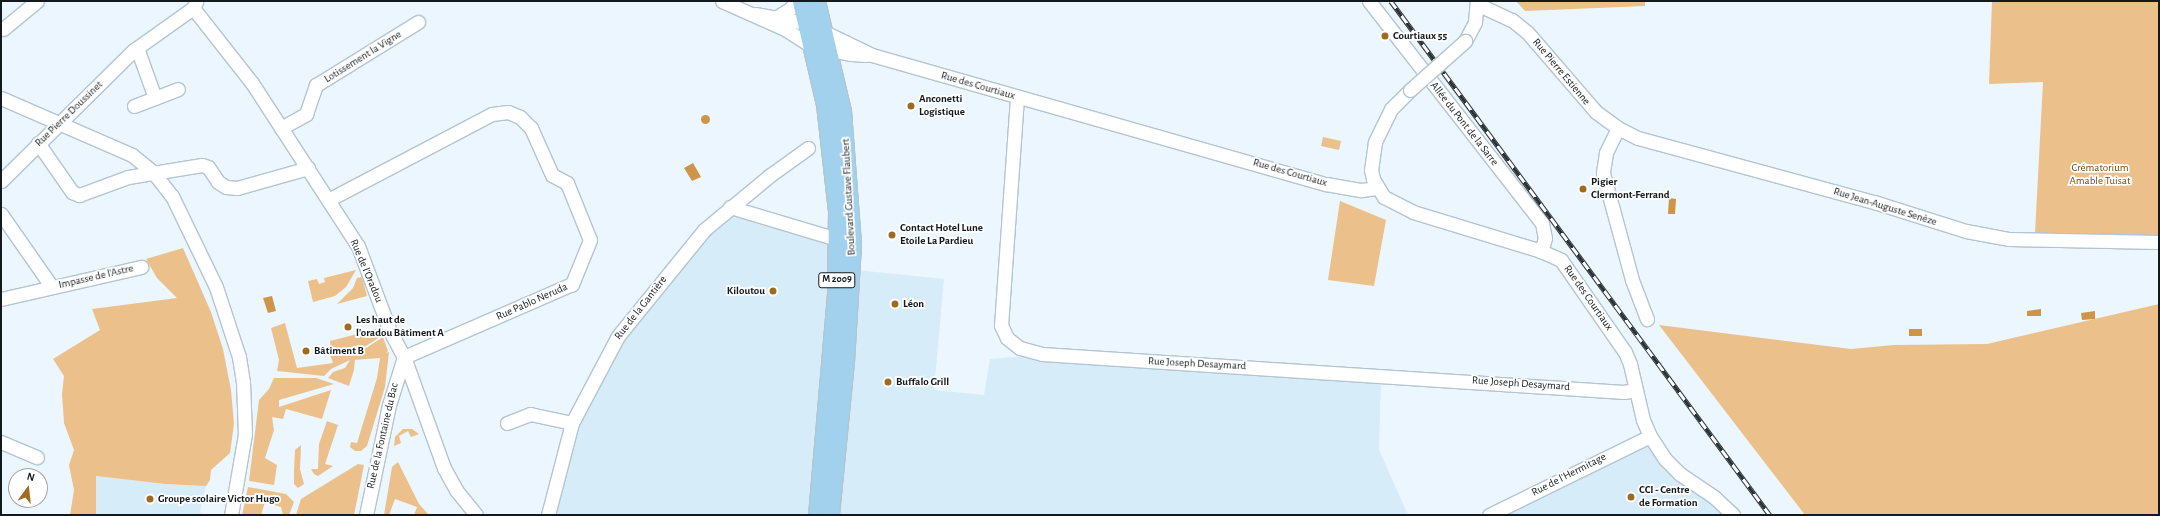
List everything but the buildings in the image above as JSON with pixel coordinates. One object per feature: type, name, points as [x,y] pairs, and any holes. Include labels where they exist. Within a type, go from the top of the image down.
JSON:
[{"type":"main road","name":"Boulevard Gustave Flaubert","points":[[801,1],[831,144],[837,239],[836,294],[817,515]]},
{"type":"main road","name":"Boulevard Gustave Flaubert","points":[[816,1],[842,110],[847,148],[852,270],[830,515]]},
{"type":"street","points":[[3,28],[38,1]]},
{"type":"street","points":[[722,1],[755,14],[811,46],[851,54],[872,55]]},
{"type":"street","points":[[777,17],[790,9],[797,1]]},
{"type":"street","name":"Allée du Pont de la Sarre","points":[[1370,1],[1542,223],[1545,238],[1541,250]]},
{"type":"street","points":[[1378,188],[1371,170],[1375,142],[1391,109],[1465,41],[1475,22],[1477,2]]},
{"type":"street","name":"Rue Pierre Estienne","points":[[1477,2],[1512,20],[1522,28],[1582,99],[1618,128]]},
{"type":"street","name":"Rue Pierre Doussinet","points":[[1,181],[58,122],[138,48],[195,4]]},
{"type":"street","name":"Rue de l'Oradou","points":[[195,4],[236,61],[308,168],[363,257],[390,332],[404,358],[444,468],[456,490],[476,515]]},
{"type":"street","name":"Rue des Courtiaux","points":[[755,14],[806,23],[824,30],[872,55],[1326,184],[1361,190],[1378,188],[1384,196],[1413,212],[1541,250],[1561,260],[1625,352],[1630,364],[1634,390],[1650,436],[1665,459],[1680,474],[1714,497],[1733,515]]},
{"type":"street","name":"Lotissement la Vigne","points":[[281,128],[306,114],[316,85],[418,22]]},
{"type":"street","points":[[138,48],[155,98]]},
{"type":"street","points":[[834,74],[851,54]]},
{"type":"street","points":[[134,106],[178,89]]},
{"type":"street","name":"Rue Joseph Desaymard","points":[[1017,97],[1001,325],[1007,338],[1020,348],[1049,355],[1624,392],[1634,390]]},
{"type":"street","points":[[1,98],[132,155],[153,172],[172,196],[193,235],[216,288],[239,357],[244,390],[245,434],[231,515]]},
{"type":"street","name":"Rue Pablo Neruda","points":[[328,200],[492,114],[508,112],[520,117],[531,128],[552,175],[567,183],[590,240],[569,286],[404,358]]},
{"type":"street","points":[[1618,128],[1606,153],[1603,173],[1632,280],[1647,319]]},
{"type":"street","name":"Rue Jean-Auguste Senèze","points":[[1618,128],[1668,148],[1753,168],[1966,231],[2009,239],[2159,242]]},
{"type":"street","points":[[38,143],[72,192],[79,194],[128,177],[202,165],[208,167],[218,182],[226,187],[237,188],[308,168]]},
{"type":"street","name":"Rue de la Gantière","points":[[548,515],[572,423],[618,336],[704,230],[730,207],[808,148]]},
{"type":"street","points":[[730,207],[837,239]]},
{"type":"street","name":"Impasse de l'Astre","points":[[1,214],[52,287]]},
{"type":"street","name":"Impasse de l'Astre","points":[[1,299],[141,267]]},
{"type":"street","name":"Rue de la Fontaine du Bac","points":[[366,515],[392,394],[404,358]]},
{"type":"street","points":[[392,394],[399,391],[416,393]]},
{"type":"street","points":[[507,423],[530,414],[572,423]]},
{"type":"street","name":"Rue de l'Hermitage","points":[[1489,515],[1650,436]]},
{"type":"street","points":[[1,442],[37,457]]},
{"type":"shaded area","points":[[705,114],[710,119],[705,124],[700,119]]},
{"type":"shaded area","points":[[693,163],[701,177],[692,181],[684,168]]},
{"type":"shaded area","points":[[1669,198],[1676,199],[1675,214],[1668,214]]},
{"type":"shaded area","points":[[730,207],[837,239],[837,268],[944,279],[934,390],[984,395],[990,359],[1041,355],[1381,373],[1379,450],[1408,515],[548,515],[572,423],[618,336]]},
{"type":"shaded area","points":[[272,296],[276,311],[268,313],[263,298]]},
{"type":"shaded area","points":[[2041,309],[2041,316],[2027,316],[2027,311]]},
{"type":"shaded area","points":[[2095,311],[2095,319],[2082,320],[2081,313]]},
{"type":"shaded area","points":[[1909,329],[1922,329],[1922,336],[1909,336]]},
{"type":"shaded area","points":[[1650,436],[1665,459],[1733,515],[1489,515]]},
{"type":"shaded area","name":"Groupe scolaire Victor Hugo","points":[[96,476],[165,484],[206,486],[200,512],[205,515],[96,515]]},
{"type":"green space","points":[[1516,1],[1645,1],[1645,6],[1525,11]]},
{"type":"green space","name":"Crématorium Amable Tuisat","points":[[1992,1],[2159,1],[2159,237],[2035,233],[2043,82],[1989,84]]},
{"type":"green space","points":[[1323,137],[1341,141],[1339,150],[1321,146]]},
{"type":"green space","points":[[1340,201],[1386,220],[1374,286],[1328,280]]},
{"type":"green space","points":[[183,248],[211,312],[223,349],[231,390],[234,424],[230,453],[211,470],[210,480],[206,486],[165,484],[96,476],[96,515],[70,515],[74,490],[69,465],[74,450],[64,423],[62,394],[64,376],[53,359],[100,330],[92,309],[177,298],[157,278],[146,259]]},
{"type":"green space","points":[[356,270],[346,287],[335,296],[313,302],[308,281],[317,279],[319,284],[325,282],[324,278]]},
{"type":"green space","points":[[362,277],[367,296],[337,304],[353,288],[357,278]]},
{"type":"green space","points":[[2159,304],[2159,515],[1805,515],[1659,325],[1851,349],[1894,345],[1987,344]]},
{"type":"green space","points":[[285,323],[297,368],[333,363],[330,355],[366,348],[383,337],[388,351],[386,353],[389,352],[385,387],[367,446],[361,451],[355,451],[350,447],[351,442],[357,443],[377,378],[380,358],[353,360],[355,360],[354,370],[349,386],[328,378],[333,372],[345,368],[350,360],[331,369],[324,376],[277,371],[279,360],[271,328]]},
{"type":"green space","points":[[377,329],[380,337],[366,346],[331,353],[330,341]]},
{"type":"green space","points":[[274,378],[316,378],[334,384],[279,400],[279,407],[331,390],[322,419],[286,409],[283,419],[272,417],[274,430],[265,458],[277,465],[274,485],[249,481],[259,400],[269,389]]},
{"type":"green space","points":[[327,421],[338,425],[325,464],[333,466],[318,476],[314,474],[311,469],[318,469],[319,444]]},
{"type":"green space","points":[[403,429],[412,429],[419,434],[411,437],[408,431],[399,436],[401,443],[394,446],[395,437]]},
{"type":"green space","points":[[301,445],[300,469],[304,484],[298,488],[294,484],[295,450]]},
{"type":"green space","points":[[398,462],[419,504],[429,515],[414,515],[417,507],[395,499],[389,515],[384,515],[392,467]]},
{"type":"green space","points":[[358,464],[364,465],[354,515],[296,515],[301,499]]},
{"type":"green space","points":[[248,487],[286,494],[294,502],[289,515],[283,515],[281,507],[265,502],[261,515],[242,515]]},
{"type":"railway","points":[[1391,1],[1770,515]]},
{"type":"place","name":"Courtiaux 55","points":[[1385,36]]},
{"type":"place","name":"Anconetti Logistique","points":[[911,106]]},
{"type":"place","name":"Pigier Clermont-Ferrand","points":[[1583,189]]},
{"type":"place","name":"Contact Hotel Lune Etoile La Pardieu","points":[[892,235]]},
{"type":"place","name":"Kiloutou","points":[[773,291]]},
{"type":"place","name":"Léon","points":[[895,304]]},
{"type":"place","name":"Les haut de l'oradou Bâtiment A","points":[[348,327]]},
{"type":"place","name":"Bâtiment B","points":[[306,351]]},
{"type":"place","name":"Buffalo Grill","points":[[888,382]]},
{"type":"place","name":"CCI - Centre de Formation","points":[[1631,497]]},
{"type":"place","name":"Groupe scolaire Victor Hugo","points":[[150,499]]}]
